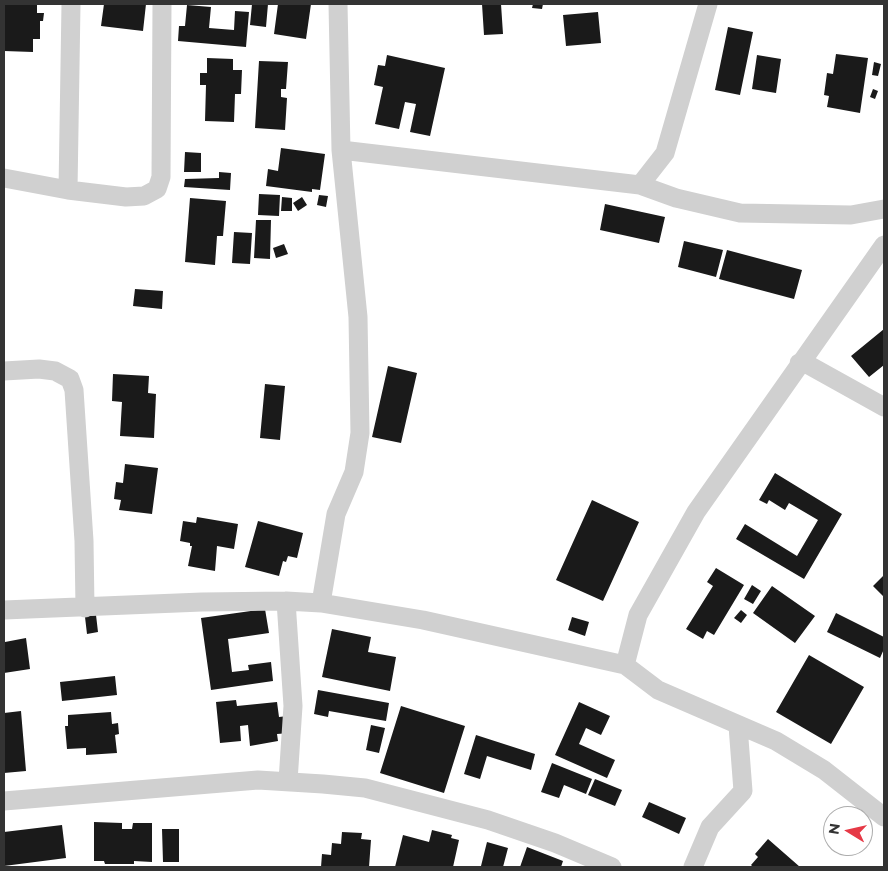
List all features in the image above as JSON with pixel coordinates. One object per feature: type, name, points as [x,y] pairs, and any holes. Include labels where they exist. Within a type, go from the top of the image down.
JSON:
[{"type":"street","points":[[68,190],[71,4]]},
{"type":"street","points":[[4,178],[68,190],[126,197],[144,196],[157,189],[162,177],[162,4]]},
{"type":"street","points":[[321,604],[336,514],[354,472],[360,433],[358,317],[340,150],[338,4]]},
{"type":"street","points":[[640,185],[665,153],[708,4]]},
{"type":"street","points":[[340,150],[640,185],[676,198],[740,212],[851,215],[884,209]]},
{"type":"street","points":[[624,665],[638,615],[696,512],[799,363],[884,245]]},
{"type":"street","points":[[799,363],[805,363],[884,407]]},
{"type":"street","points":[[4,371],[39,369],[55,371],[70,379],[74,390],[84,541],[85,608]]},
{"type":"street","points":[[286,601],[292,663],[293,706],[288,781]]},
{"type":"street","points":[[4,610],[202,602],[286,601],[321,604],[423,620],[624,665],[658,690],[776,741],[824,770],[884,817]]},
{"type":"street","points":[[693,867],[710,827],[743,791],[738,726]]},
{"type":"street","points":[[4,801],[203,783],[258,780],[365,788],[426,802],[488,820],[612,867]]},
{"type":"building","points":[[104,4],[146,4],[143,31],[101,26]]},
{"type":"building","points":[[252,4],[268,4],[266,27],[250,25]]},
{"type":"building","points":[[278,4],[311,4],[306,39],[274,34]]},
{"type":"building","points":[[482,4],[501,4],[503,34],[484,35]]},
{"type":"building","points":[[533,4],[543,4],[542,9],[532,8]]},
{"type":"building","points":[[4,5],[37,5],[37,13],[44,13],[43,21],[40,21],[40,39],[33,39],[33,52],[4,51]]},
{"type":"building","points":[[187,5],[211,7],[209,28],[234,30],[235,11],[249,12],[246,47],[178,41],[179,26],[185,26]]},
{"type":"building","points":[[598,12],[601,43],[566,46],[563,15]]},
{"type":"building","points":[[728,27],[753,32],[740,95],[715,90]]},
{"type":"building","points":[[836,54],[868,58],[860,113],[827,107],[829,96],[824,95],[827,73],[833,74]]},
{"type":"building","points":[[387,55],[445,68],[430,136],[410,132],[416,104],[405,102],[399,129],[375,124],[383,87],[374,85],[378,65],[385,66]]},
{"type":"building","points":[[757,55],[781,59],[776,93],[752,89]]},
{"type":"building","points":[[207,58],[233,59],[233,70],[242,70],[241,94],[235,94],[234,122],[205,121],[206,85],[200,85],[200,73],[207,73]]},
{"type":"building","points":[[259,61],[288,62],[286,89],[281,89],[281,97],[287,98],[285,130],[255,128]]},
{"type":"building","points":[[874,62],[881,64],[878,76],[872,75]]},
{"type":"building","points":[[873,89],[878,91],[875,99],[870,97]]},
{"type":"building","points":[[281,148],[325,154],[320,190],[312,189],[312,192],[266,186],[268,169],[278,171]]},
{"type":"building","points":[[185,152],[201,153],[201,172],[184,172]]},
{"type":"building","points":[[219,172],[231,173],[230,190],[184,187],[185,179],[219,178]]},
{"type":"building","points":[[259,194],[280,195],[279,216],[258,215]]},
{"type":"building","points":[[319,195],[328,196],[326,207],[317,205]]},
{"type":"building","points":[[282,197],[292,198],[292,211],[281,211]]},
{"type":"building","points":[[302,197],[307,205],[298,211],[293,203]]},
{"type":"building","points":[[190,198],[226,201],[223,236],[217,236],[215,265],[185,262]]},
{"type":"building","points":[[605,204],[665,217],[659,243],[600,230]]},
{"type":"building","points":[[256,220],[271,220],[270,259],[254,258]]},
{"type":"building","points":[[234,232],[252,233],[250,264],[232,263]]},
{"type":"building","points":[[684,241],[723,250],[716,277],[678,267]]},
{"type":"building","points":[[284,244],[288,254],[276,258],[273,248]]},
{"type":"building","points":[[727,250],[802,270],[794,299],[719,279]]},
{"type":"building","points":[[135,289],[163,291],[162,309],[133,306]]},
{"type":"building","points":[[884,329],[884,365],[869,377],[851,356]]},
{"type":"building","points":[[388,366],[417,373],[401,443],[372,437]]},
{"type":"building","points":[[113,374],[149,376],[148,393],[156,394],[154,438],[120,436],[122,402],[112,401]]},
{"type":"building","points":[[265,384],[285,386],[280,440],[260,438]]},
{"type":"building","points":[[125,464],[158,468],[152,514],[119,510],[121,500],[114,499],[116,482],[123,483]]},
{"type":"building","points":[[775,473],[842,514],[804,579],[736,539],[745,524],[797,556],[818,520],[789,503],[785,510],[769,500],[767,504],[759,500]]},
{"type":"building","points":[[592,500],[639,522],[603,601],[556,580]]},
{"type":"building","points":[[197,517],[238,524],[234,549],[217,546],[215,571],[188,566],[192,546],[190,546],[190,543],[180,541],[183,521],[196,523]]},
{"type":"building","points":[[258,521],[303,533],[297,558],[288,556],[286,562],[283,561],[279,576],[245,567]]},
{"type":"building","points":[[716,568],[744,585],[714,635],[707,631],[703,639],[686,629],[713,586],[707,582]]},
{"type":"building","points":[[884,575],[884,597],[873,586]]},
{"type":"building","points":[[752,585],[761,591],[753,604],[744,599]]},
{"type":"building","points":[[772,586],[815,616],[795,643],[753,613]]},
{"type":"building","points":[[265,609],[269,633],[228,639],[232,672],[249,670],[248,665],[271,662],[273,681],[211,690],[201,618]]},
{"type":"building","points":[[741,610],[747,615],[741,623],[734,618]]},
{"type":"building","points":[[836,613],[884,637],[884,649],[880,658],[827,632]]},
{"type":"building","points":[[96,615],[98,632],[87,634],[85,617]]},
{"type":"building","points":[[572,617],[589,622],[585,636],[568,630]]},
{"type":"building","points":[[332,629],[371,637],[368,652],[396,657],[390,691],[322,677]]},
{"type":"building","points":[[4,638],[5,642],[26,638],[30,669],[4,673]]},
{"type":"building","points":[[809,655],[864,687],[831,744],[776,712]]},
{"type":"building","points":[[115,676],[117,695],[62,701],[60,682]]},
{"type":"building","points":[[318,690],[389,703],[386,721],[329,711],[328,717],[314,714]]},
{"type":"building","points":[[236,700],[237,706],[277,702],[279,717],[288,716],[290,733],[277,734],[278,741],[250,746],[248,725],[240,726],[241,741],[220,743],[216,702]]},
{"type":"building","points":[[579,702],[610,716],[601,735],[586,728],[579,744],[615,760],[607,778],[555,755]]},
{"type":"building","points":[[401,706],[465,726],[444,793],[380,773]]},
{"type":"building","points":[[21,711],[26,771],[4,773],[4,713]]},
{"type":"building","points":[[111,712],[112,724],[118,723],[119,734],[115,735],[117,753],[86,755],[86,748],[67,749],[65,726],[68,726],[68,715]]},
{"type":"building","points":[[371,725],[385,728],[379,753],[366,750]]},
{"type":"building","points":[[476,735],[535,754],[531,770],[487,756],[480,779],[464,774]]},
{"type":"building","points":[[552,763],[592,779],[586,794],[564,785],[559,798],[541,792]]},
{"type":"building","points":[[595,779],[622,790],[615,806],[588,795]]},
{"type":"building","points":[[649,802],[686,818],[679,834],[642,817]]},
{"type":"building","points":[[94,822],[122,823],[122,829],[132,829],[133,823],[152,823],[152,862],[134,861],[134,864],[105,864],[104,861],[94,861]]},
{"type":"building","points":[[62,825],[66,858],[4,866],[4,832]]},
{"type":"building","points":[[162,829],[179,829],[179,862],[163,862]]},
{"type":"building","points":[[432,830],[452,835],[451,838],[459,840],[453,867],[395,867],[403,835],[429,842]]},
{"type":"building","points":[[342,832],[362,833],[361,839],[371,840],[369,867],[321,867],[322,854],[331,855],[332,843],[341,844]]},
{"type":"building","points":[[768,839],[800,867],[753,867],[751,865],[758,857],[755,854]]},
{"type":"building","points":[[487,842],[508,848],[503,867],[481,866]]},
{"type":"building","points":[[527,847],[563,861],[561,867],[520,867]]}]
